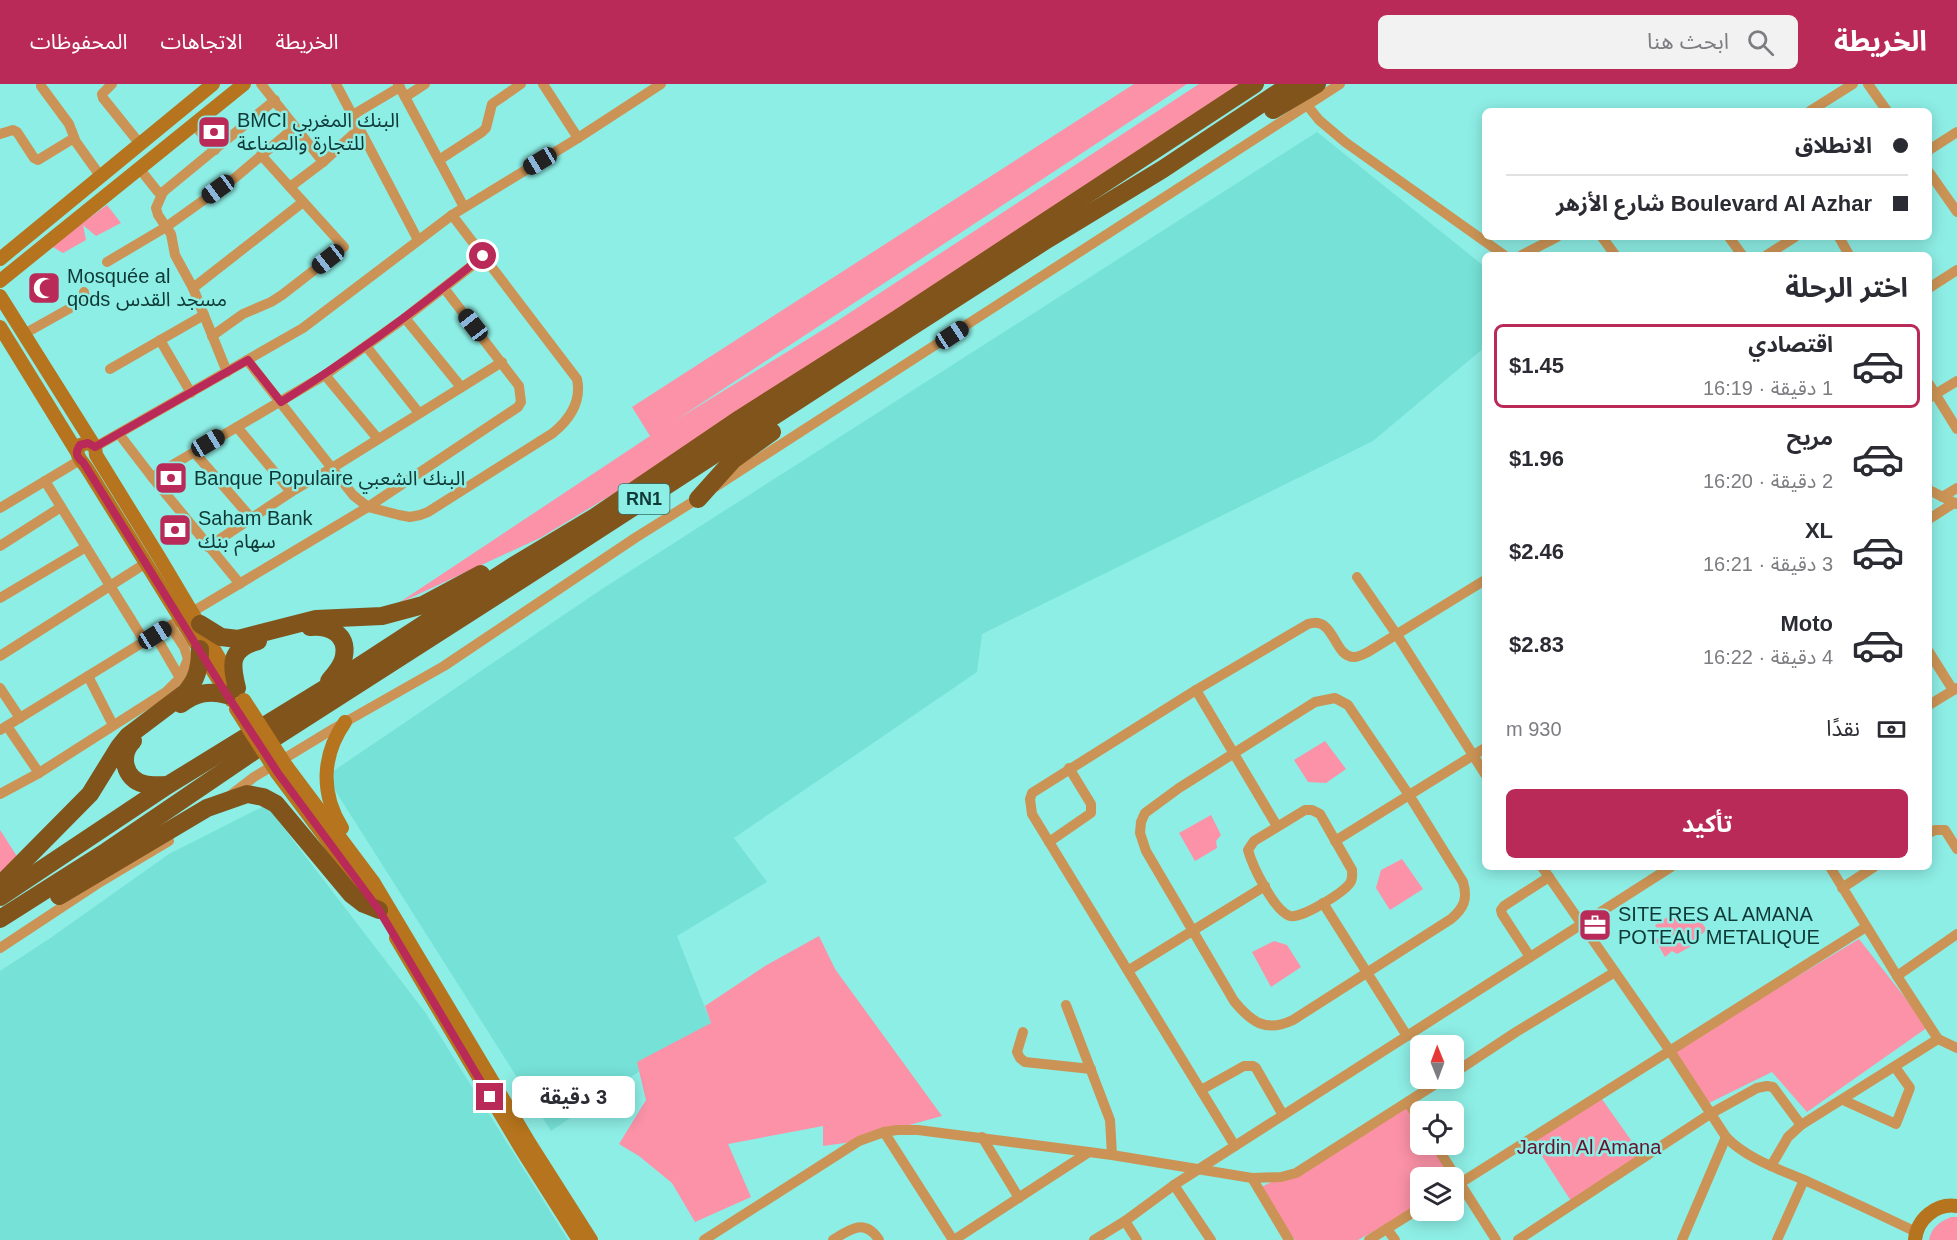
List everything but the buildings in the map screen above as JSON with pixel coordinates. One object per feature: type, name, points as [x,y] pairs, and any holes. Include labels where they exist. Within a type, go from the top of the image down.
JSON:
[{"type":"highway","name":"RN1","points":[[0,897],[168,785],[595,517],[741,418],[897,319],[1255,84]]},
{"type":"highway","name":"RN1","points":[[0,919],[107,851],[254,751],[1292,84]]},
{"type":"highway","points":[[1163,169],[1233,135],[1317,84]]},
{"type":"highway","points":[[698,499],[742,452],[852,379],[859,370],[861,359]]},
{"type":"highway","points":[[186,620],[221,637],[238,639],[316,619],[382,616],[403,612],[423,605],[492,567],[595,517]]},
{"type":"highway","points":[[168,785],[142,784],[133,779],[127,772],[124,762],[125,753],[130,744],[189,698],[207,692],[236,698],[233,663],[239,650],[249,644],[321,626],[332,629],[340,636],[345,647],[344,658],[321,691]]},
{"type":"highway","points":[[0,885],[83,802],[128,736],[191,686],[199,669],[205,646]]},
{"type":"highway","points":[[0,929],[197,813],[247,794],[257,795],[276,804],[351,894],[364,904],[379,910]]},
{"type":"main road","points":[[0,259],[213,84]]},
{"type":"main road","points":[[0,281],[244,84]]},
{"type":"main road","points":[[0,296],[24,334],[146,563],[205,646],[283,770],[379,910],[522,1150],[579,1240]]},
{"type":"main road","points":[[0,327],[87,454],[186,620],[205,646]]},
{"type":"main road","points":[[345,722],[330,751],[326,773],[327,795],[335,815],[385,895],[400,928]]},
{"type":"main road","points":[[283,770],[374,883],[530,1144],[591,1240]]},
{"type":"main road","points":[[1915,1236],[1921,1221],[1930,1213],[1956,1203]]},
{"type":"street","points":[[112,84],[102,94],[140,144]]},
{"type":"street","points":[[261,84],[323,162]]},
{"type":"street","points":[[336,84],[418,240]]},
{"type":"street","points":[[351,116],[401,89],[425,84]]},
{"type":"street","points":[[439,160],[482,132],[486,128],[492,104],[521,84]]},
{"type":"street","points":[[543,84],[578,138]]},
{"type":"street","points":[[0,508],[119,434],[303,328],[452,215],[661,84]]},
{"type":"street","points":[[0,948],[97,884],[184,831],[254,777],[444,666],[561,587],[1340,84]]},
{"type":"street","points":[[1815,108],[1853,84]]},
{"type":"street","points":[[1868,84],[1885,108]]},
{"type":"street","points":[[41,86],[69,124],[74,138],[101,177]]},
{"type":"street","points":[[401,89],[464,207]]},
{"type":"street","points":[[227,372],[193,288],[175,255],[171,234],[156,208],[163,192],[275,100]]},
{"type":"street","points":[[1307,105],[1319,120],[1339,138],[1482,239]]},
{"type":"street","points":[[194,124],[215,150]]},
{"type":"street","points":[[107,262],[166,227],[236,177],[295,127]]},
{"type":"street","points":[[290,188],[359,129]]},
{"type":"street","points":[[0,134],[13,130],[17,132],[34,158],[39,160],[74,138]]},
{"type":"street","points":[[1932,148],[1957,132]]},
{"type":"street","points":[[212,336],[243,314],[282,295],[344,247],[261,155]]},
{"type":"street","points":[[139,168],[158,192],[163,192]]},
{"type":"street","points":[[1932,176],[1957,212]]},
{"type":"street","points":[[193,288],[303,202]]},
{"type":"street","points":[[248,360],[353,495],[368,507],[410,517],[420,515],[553,433],[570,416],[576,404],[577,379],[452,215]]},
{"type":"street","points":[[1483,240],[1500,252]]},
{"type":"street","points":[[1528,252],[1551,240]]},
{"type":"street","points":[[1772,252],[1790,240]]},
{"type":"street","points":[[152,477],[325,375],[405,318],[483,256]]},
{"type":"street","points":[[1932,286],[1957,270]]},
{"type":"street","points":[[39,773],[4,728],[155,635],[186,620],[240,584],[368,507],[512,412],[521,402],[519,386],[444,288]]},
{"type":"street","points":[[24,334],[81,302],[85,298],[84,292]]},
{"type":"street","points":[[110,369],[204,315]]},
{"type":"street","points":[[405,318],[461,387]]},
{"type":"street","points":[[160,340],[191,393]]},
{"type":"street","points":[[366,346],[419,413]]},
{"type":"street","points":[[208,547],[291,492],[502,362]]},
{"type":"street","points":[[325,375],[378,439]]},
{"type":"street","points":[[1932,392],[1957,381]]},
{"type":"street","points":[[1932,393],[1957,429]]},
{"type":"street","points":[[237,427],[291,492]]},
{"type":"street","points":[[119,434],[240,584]]},
{"type":"street","points":[[194,452],[252,519]]},
{"type":"street","points":[[45,481],[145,642]]},
{"type":"street","points":[[1942,497],[1957,488]]},
{"type":"street","points":[[1932,492],[1956,504]]},
{"type":"street","points":[[1932,517],[1956,504]]},
{"type":"street","points":[[0,546],[61,507]]},
{"type":"street","points":[[0,598],[86,548]]},
{"type":"street","points":[[0,656],[146,563]]},
{"type":"street","points":[[1357,577],[1397,634],[1482,769]]},
{"type":"street","points":[[1235,1146],[1032,814],[1030,799],[1032,793],[1196,690],[1312,622],[1323,625],[1343,651],[1355,657],[1368,652],[1482,582]]},
{"type":"street","points":[[0,794],[39,773],[165,692],[180,678],[188,659],[184,647],[186,620]]},
{"type":"street","points":[[155,635],[180,678]]},
{"type":"street","points":[[1932,656],[1955,689],[1932,703]]},
{"type":"street","points":[[88,676],[113,725]]},
{"type":"street","points":[[0,688],[20,718]]},
{"type":"street","points":[[1196,690],[1276,826]]},
{"type":"street","points":[[1335,698],[1348,705],[1409,795],[1463,882],[1466,897],[1460,912],[1451,920],[1293,1020],[1284,1024],[1266,1026],[1255,1022],[1245,1015],[1234,1001],[1142,842],[1140,833],[1141,822],[1150,808],[1234,754],[1315,702],[1335,698]]},
{"type":"street","points":[[1335,841],[1482,750]]},
{"type":"street","points":[[1049,842],[1091,813],[1091,804],[1069,768]]},
{"type":"street","points":[[1305,810],[1312,810],[1320,814],[1335,841],[1352,870],[1350,884],[1301,916],[1291,916],[1277,906],[1248,850],[1254,841],[1305,810]]},
{"type":"street","points":[[1932,831],[1945,830],[1957,849]]},
{"type":"street","points":[[1544,870],[1670,1051],[1726,1137],[1739,1150],[1915,1236]]},
{"type":"street","points":[[1094,1240],[1125,1221],[1174,1185],[1666,870]]},
{"type":"street","points":[[1832,870],[1938,1039],[1957,1048]]},
{"type":"street","points":[[1842,888],[1870,870]]},
{"type":"street","points":[[1530,957],[1501,910],[1549,877]]},
{"type":"street","points":[[1129,970],[1265,886]]},
{"type":"street","points":[[1323,903],[1407,1036]]},
{"type":"street","points":[[1464,1180],[1866,927]]},
{"type":"street","points":[[1897,976],[1957,934]]},
{"type":"street","points":[[1464,1066],[1615,972]]},
{"type":"street","points":[[1066,1005],[1110,1120],[1112,1155]]},
{"type":"street","points":[[1023,1032],[1017,1052],[1020,1059],[1025,1062],[1091,1069]]},
{"type":"street","points":[[1771,1166],[1788,1137],[1801,1125],[1938,1039]]},
{"type":"street","points":[[1201,1090],[1244,1066],[1253,1066],[1283,1115]]},
{"type":"street","points":[[1843,1100],[1896,1124],[1910,1088],[1895,1067]]},
{"type":"street","points":[[1518,1240],[1710,1114],[1751,1091],[1767,1086],[1773,1087],[1801,1125]]},
{"type":"street","points":[[704,1240],[859,1141],[884,1132],[908,1129],[982,1137],[1252,1178],[1281,1177],[1296,1173],[1428,1089]]},
{"type":"street","points":[[884,1132],[953,1240],[1089,1152]]},
{"type":"street","points":[[982,1137],[1019,1198]]},
{"type":"street","points":[[1682,1240],[1726,1137]]},
{"type":"street","points":[[1252,1178],[1289,1240]]},
{"type":"street","points":[[1777,1240],[1804,1180]]},
{"type":"street","points":[[1174,1185],[1211,1240]]},
{"type":"street","points":[[1464,1196],[1496,1240]]},
{"type":"street","points":[[1369,1240],[1410,1214]]},
{"type":"street","points":[[1125,1221],[1137,1240]]},
{"type":"street","points":[[833,1240],[849,1230],[862,1227],[874,1232],[879,1240]]},
{"type":"street","points":[[1387,1228],[1395,1240]]},
{"type":"shaded area","points":[[1317,132],[1482,265],[1482,350],[1373,441],[982,634],[977,672],[734,838],[767,882],[677,936],[711,1023],[551,1131],[326,776],[602,589]]},
{"type":"shaded area","points":[[266,805],[425,1012],[568,1240],[0,1240],[0,971],[169,854]]},
{"type":"green space","points":[[1134,84],[1187,84],[676,420],[834,323],[1199,84],[1244,84],[618,491],[540,538],[397,604],[650,436],[632,407]]},
{"type":"green space","points":[[107,205],[121,223],[96,236],[83,225],[86,240],[63,253],[51,246]]},
{"type":"green space","points":[[1325,741],[1346,769],[1326,783],[1308,782],[1294,760]]},
{"type":"green space","points":[[1211,815],[1221,835],[1216,841],[1217,848],[1195,861],[1179,833]]},
{"type":"green space","points":[[0,830],[22,864],[0,885]]},
{"type":"green space","points":[[1402,859],[1423,889],[1390,910],[1376,888],[1381,870]]},
{"type":"green space","points":[[1680,909],[1687,918],[1695,914],[1707,930],[1698,937],[1701,941],[1677,954],[1672,951],[1665,957],[1656,941],[1660,935],[1655,925]]},
{"type":"green space","points":[[819,936],[835,969],[942,1116],[859,1141],[823,1146],[823,1126],[728,1144],[751,1197],[695,1222],[672,1183],[639,1156],[619,1144],[646,1100],[637,1062],[711,1023],[705,1006],[765,966]]},
{"type":"green space","points":[[1859,939],[1928,1027],[1807,1112],[1772,1072],[1709,1103],[1671,1053]]},
{"type":"green space","points":[[1274,941],[1287,945],[1301,967],[1271,987],[1252,952]]},
{"type":"green space","name":"Jardin Al Amana","points":[[1599,1095],[1643,1157],[1571,1201],[1533,1142]]},
{"type":"green space","points":[[1405,1101],[1410,1110],[1410,1155],[1437,1155],[1444,1167],[1410,1167],[1410,1211],[1358,1240],[1295,1240],[1257,1189],[1288,1174]]},
{"type":"green space","points":[[1951,1217],[1957,1217],[1957,1240],[1929,1240],[1936,1226]]},
{"type":"place","name":"BMCI البنك المغربي للتجارة والصناعة","points":[[214,132]]},
{"type":"place","name":"Mosquée al qods مسجد القدس","points":[[44,288]]},
{"type":"place","name":"Banque Populaire البنك الشعبي","points":[[171,478]]},
{"type":"place","name":"Saham Bank سهام بنك","points":[[175,530]]},
{"type":"place","name":"SITE RES AL AMANA POTEAU METALIQUE","points":[[1595,925]]},
{"type":"route","points":[[483,256],[366,346],[281,402],[248,360],[95,447],[88,443],[80,445],[77,456],[83,462],[278,773],[379,910],[490,1097]]}]
